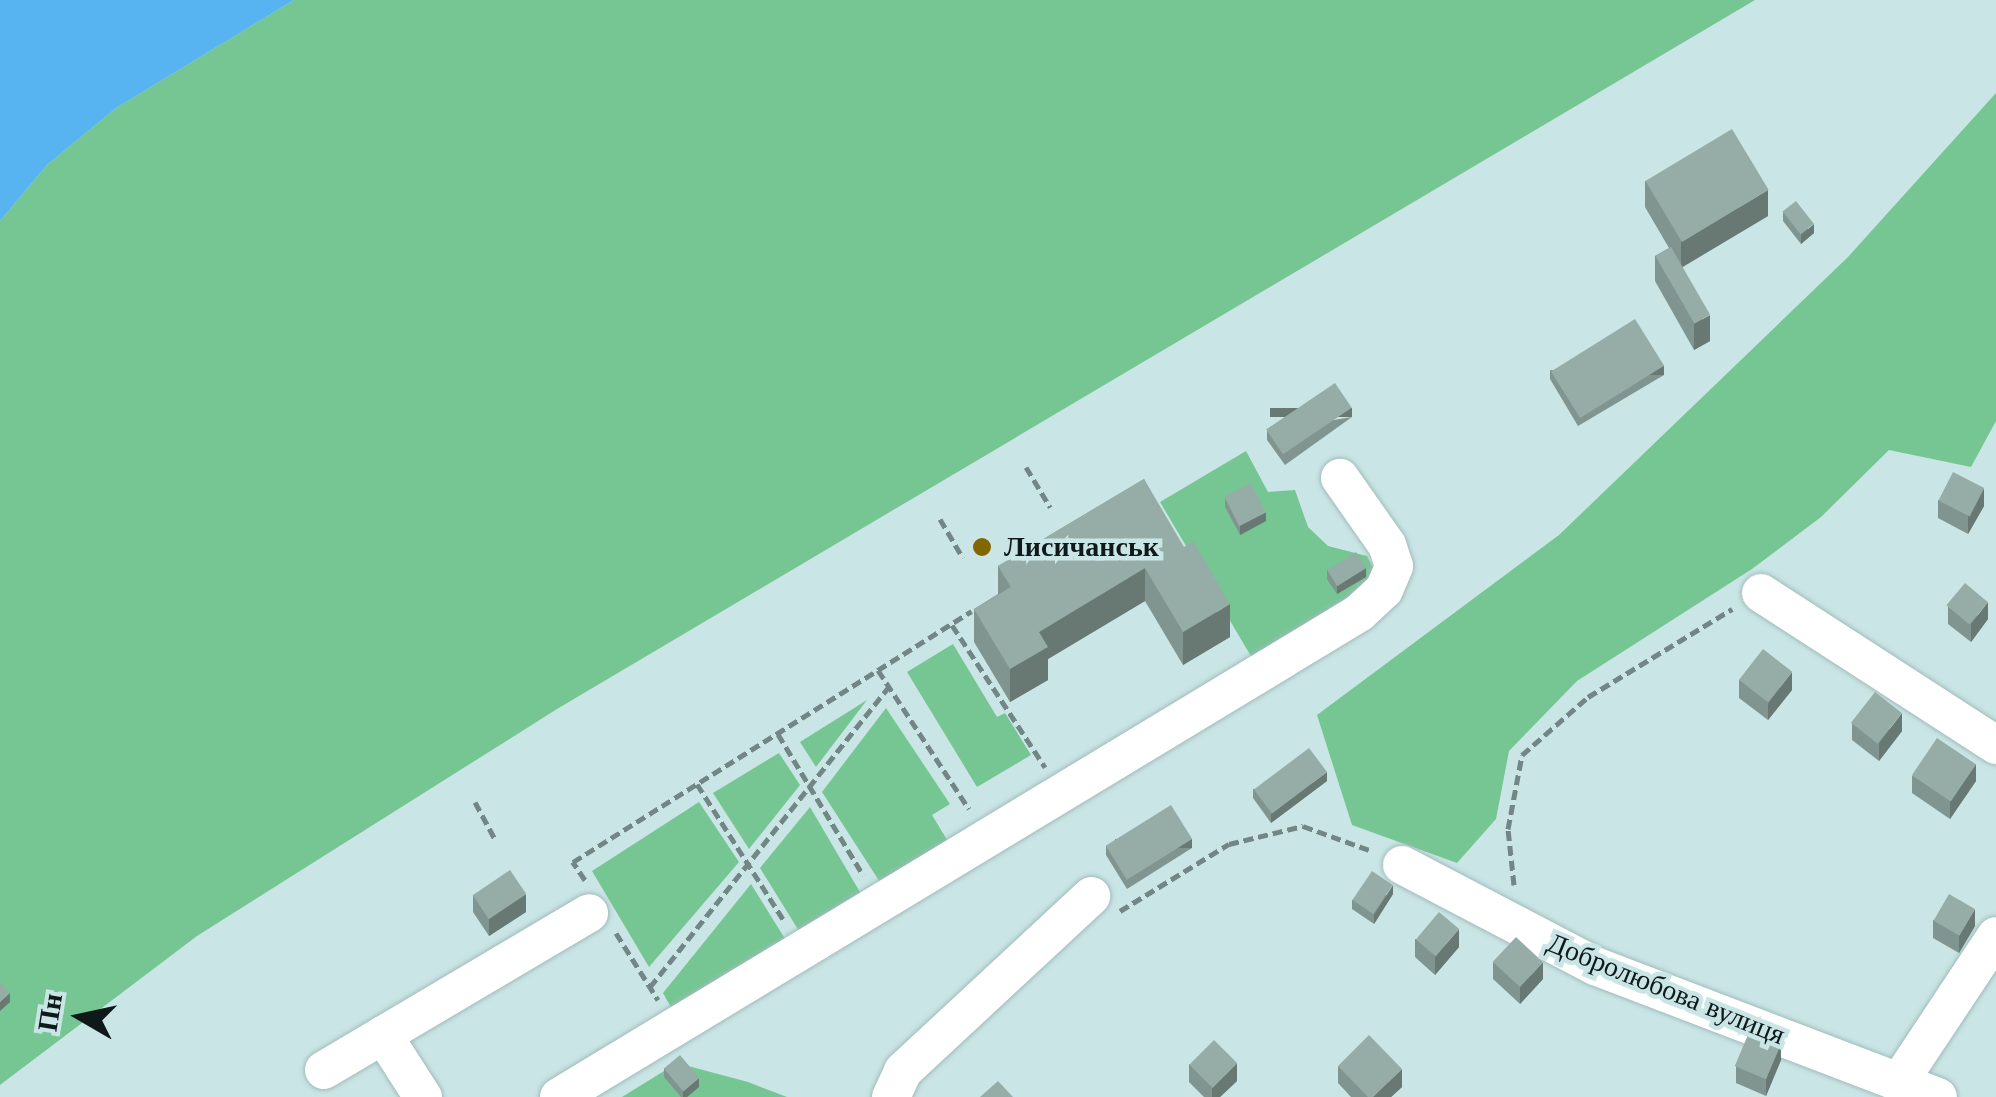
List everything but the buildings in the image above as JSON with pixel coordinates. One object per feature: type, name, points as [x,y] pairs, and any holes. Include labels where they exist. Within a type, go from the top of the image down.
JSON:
[{"type":"street","points":[[560,1097],[987,837],[1326,638],[1384,590],[1394,566],[1387,544],[1340,478]]},
{"type":"street","points":[[1762,593],[1996,745]]},
{"type":"street","name":"Добролюбова вулиця","points":[[1402,865],[1594,966],[1938,1097]]},
{"type":"street","points":[[891,1097],[903,1071],[1091,896]]},
{"type":"street","points":[[324,1070],[598,910]]},
{"type":"street","points":[[1899,1082],[1996,936]]},
{"type":"street","points":[[382,1035],[424,1097]]},
{"type":"path","points":[[1026,467],[1050,507]]},
{"type":"path","points":[[940,519],[963,558]]},
{"type":"path","points":[[1529,931],[1510,872],[1508,829],[1522,755],[1625,672],[1762,593]]},
{"type":"path","points":[[675,1028],[598,910],[573,862],[972,611]]},
{"type":"path","points":[[952,624],[1063,795]]},
{"type":"path","points":[[878,670],[987,837]]},
{"type":"path","points":[[650,987],[889,686]]},
{"type":"path","points":[[777,734],[880,903]]},
{"type":"path","points":[[696,784],[803,950]]},
{"type":"path","points":[[475,802],[496,842]]},
{"type":"path","points":[[1091,896],[1124,912],[1229,844],[1303,826],[1402,865]]},
{"type":"green space","points":[[294,0],[1755,0],[557,709],[197,936],[0,1085],[0,221],[47,165],[116,108]]},
{"type":"green space","points":[[1996,93],[1996,421],[1971,467],[1889,450],[1821,517],[1752,569],[1577,681],[1509,751],[1496,819],[1457,863],[1352,825],[1317,715],[1559,535],[1848,257]]},
{"type":"green space","points":[[1246,451],[1268,492],[1295,490],[1308,527],[1328,546],[1367,556],[1380,581],[1255,663],[1160,502]]},
{"type":"green space","points":[[953,644],[997,717],[1005,713],[1031,755],[977,787],[907,672]]},
{"type":"green space","points":[[867,700],[816,767],[800,742]]},
{"type":"green space","points":[[886,708],[950,804],[932,815],[952,848],[885,890],[822,792]]},
{"type":"green space","points":[[779,753],[800,785],[749,849],[713,793]]},
{"type":"green space","points":[[699,802],[739,862],[649,967],[592,871]]},
{"type":"green space","points":[[810,807],[867,904],[804,939],[760,868]]},
{"type":"green space","points":[[751,884],[792,950],[678,1020],[663,993]]},
{"type":"green space","points":[[677,1063],[748,1082],[787,1097],[622,1097]]},
{"type":"water","points":[[0,0],[294,0],[116,108],[47,165],[0,221]]},
{"type":"place","name":"Лисичанськ","points":[[982,547]]}]
